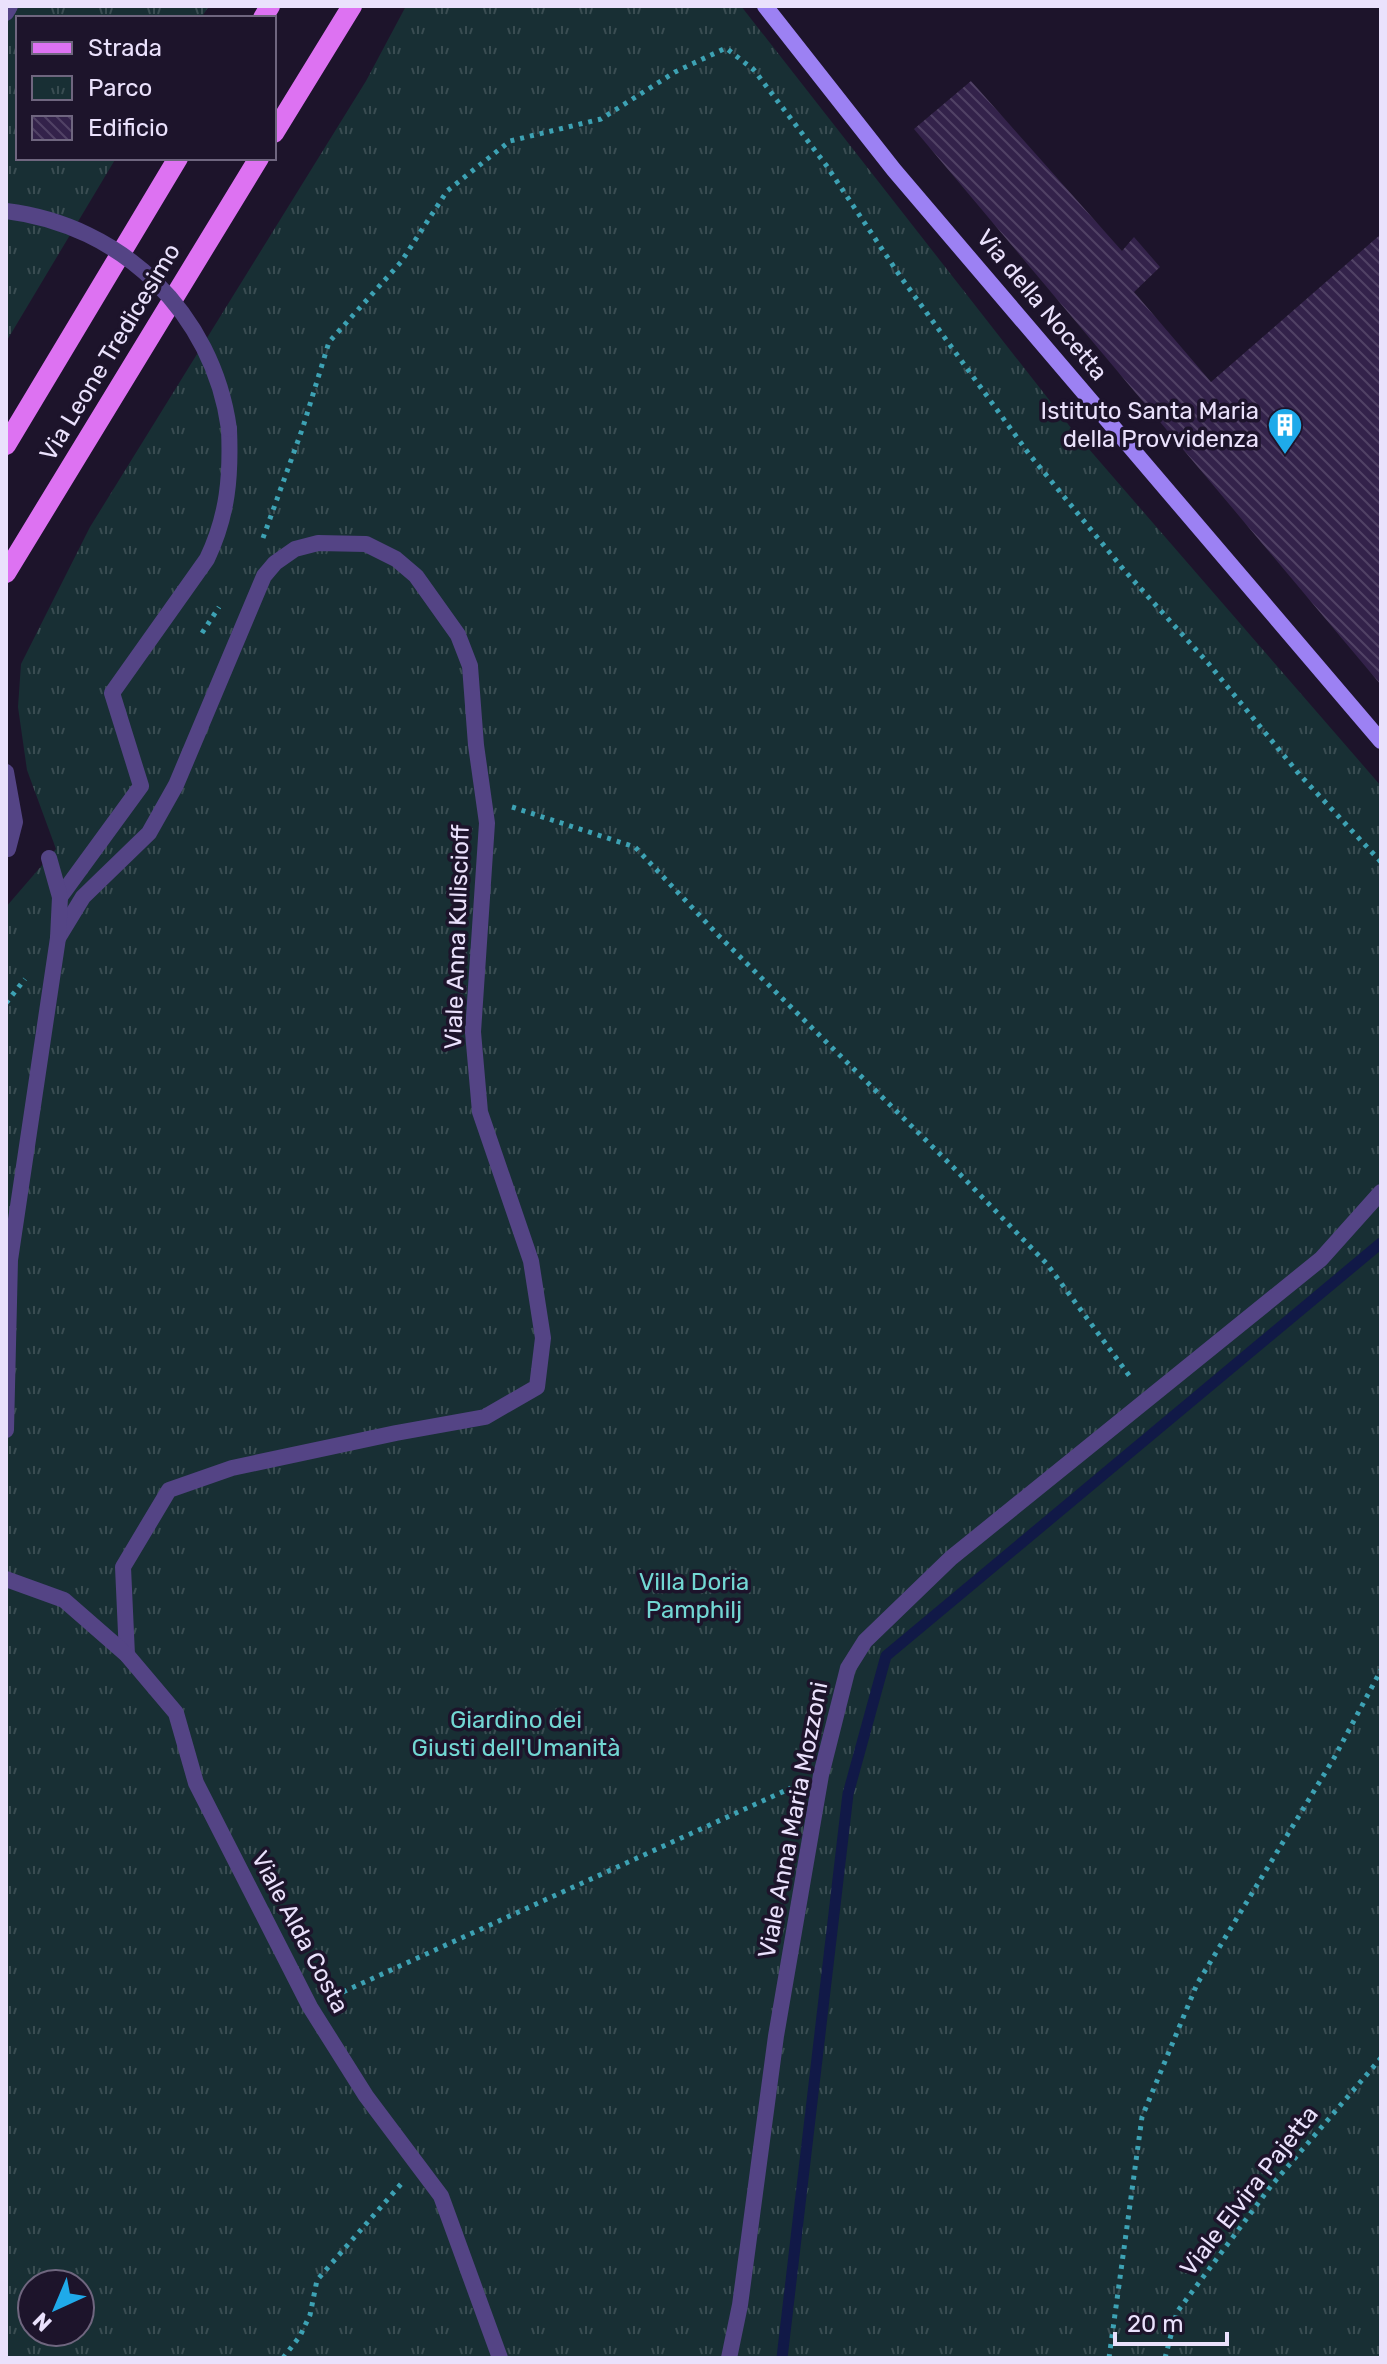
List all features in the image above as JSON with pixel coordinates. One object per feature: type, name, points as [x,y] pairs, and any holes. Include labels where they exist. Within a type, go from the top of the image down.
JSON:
[{"type":"main road","points":[[276,130],[352,6]]},
{"type":"main road","name":"Via Leone Tredicesimo","points":[[6,445],[177,160]]},
{"type":"main road","name":"Via Leone Tredicesimo","points":[[6,573],[258,160]]},
{"type":"street","points":[[6,13],[10,6]]},
{"type":"street","name":"Via della Nocetta","points":[[765,6],[905,182],[1381,741]]},
{"type":"street","points":[[6,211],[47,219],[82,231],[125,257],[158,285],[182,312],[207,351],[220,382],[229,429],[230,475],[219,535],[207,559],[112,693],[141,786],[60,897]]},
{"type":"street","name":"Viale Anna Kuliscioff","points":[[58,938],[83,897],[149,833],[176,785],[264,576],[275,563],[295,549],[318,543],[366,544],[396,559],[416,576],[458,635],[470,666],[487,823],[473,1032],[480,1112],[531,1261],[543,1338],[537,1387],[485,1417],[232,1468],[169,1490],[123,1567],[127,1655]]},
{"type":"street","points":[[7,776],[15,822],[8,849]]},
{"type":"street","points":[[6,1430],[10,1260],[58,938],[60,897],[49,858]]},
{"type":"street","name":"Viale Anna Maria Mozzoni","points":[[729,2358],[740,2305],[776,2036],[821,1775],[848,1668],[865,1641],[951,1558],[1321,1259],[1381,1192]]},
{"type":"street","name":"Viale Alda Costa","points":[[6,1579],[64,1600],[127,1655],[176,1713],[196,1783],[310,2007],[366,2096],[441,2196],[500,2358]]},
{"type":"path","points":[[261,543],[303,427],[329,342],[401,262],[447,191],[510,141],[601,119],[675,72],[726,48],[754,70],[826,165],[900,276],[1029,454],[1299,774],[1381,862]]},
{"type":"path","points":[[215,693],[202,633],[227,595]]},
{"type":"path","points":[[159,625],[202,633]]},
{"type":"path","points":[[484,797],[635,847],[730,947],[1047,1264],[1102,1342],[1147,1398]]},
{"type":"path","points":[[1109,2358],[1142,2117],[1197,1984],[1334,1758],[1381,1670]]},
{"type":"path","points":[[310,2007],[821,1775]]},
{"type":"path","name":"Viale Elvira Pajetta","points":[[1165,2358],[1177,2312],[1271,2186],[1381,2058]]},
{"type":"path","points":[[283,2358],[300,2336],[310,2315],[317,2280],[418,2165]]},
{"type":"green space","points":[[6,6],[209,6],[202,16],[16,16],[16,160],[115,160],[6,342]]},
{"type":"green space","name":"Villa Doria Pamphilj","points":[[406,6],[741,6],[1075,433],[1381,786],[1381,2358],[6,2358],[6,907],[56,849],[27,770],[18,707],[21,664],[90,527],[366,81]]},
{"type":"building","name":"Istituto Santa Maria della Provvidenza","points":[[971,81],[1122,251],[1134,237],[1160,267],[1134,292],[1211,382],[1381,234],[1381,685],[914,129]]},
{"type":"waterway","points":[[782,2358],[848,1794],[886,1656],[1381,1243]]},
{"type":"place","name":"Istituto Santa Maria della Provvidenza","points":[[1285,456]]},
{"type":"park label","name":"Giardino dei Giusti dell'Umanità","points":[[516,1734]]}]
